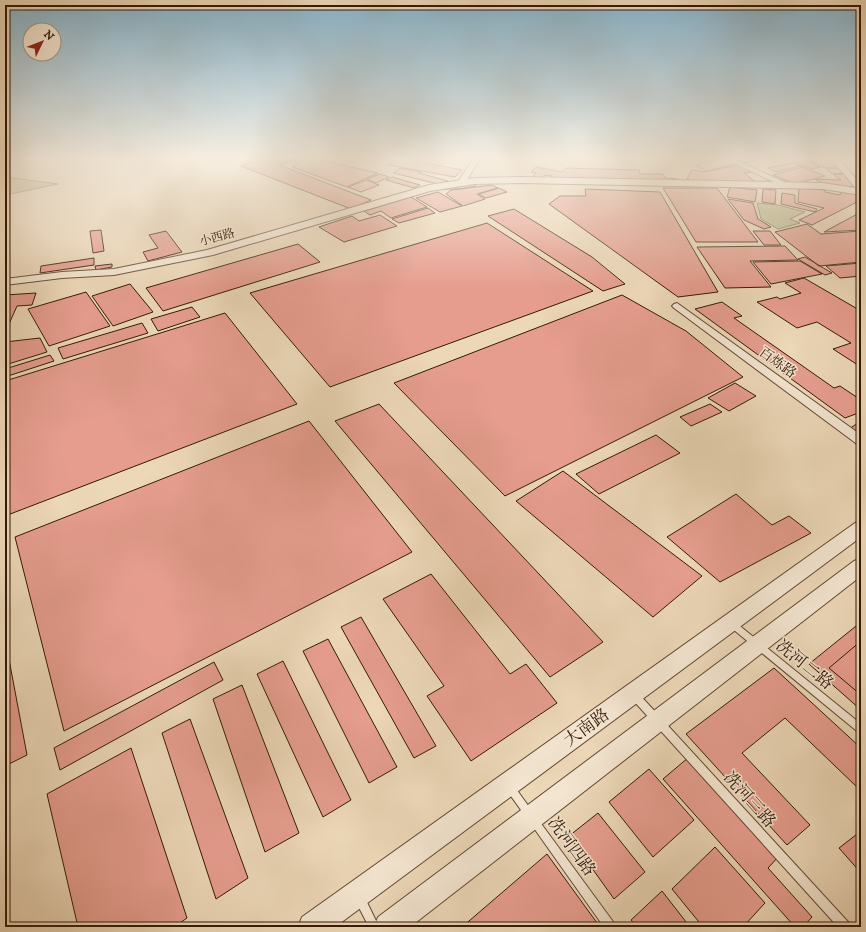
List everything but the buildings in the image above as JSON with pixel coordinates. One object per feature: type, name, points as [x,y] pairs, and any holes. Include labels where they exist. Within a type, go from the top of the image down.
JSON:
[{"type":"street","name":"小西路","points":[[5,282],[62,275],[114,272],[209,253],[383,201]]},
{"type":"street","name":"百炼路","points":[[677,306],[861,442]]},
{"type":"street","name":"大南路","points":[[312,927],[861,528]]},
{"type":"street","points":[[388,927],[861,566]]},
{"type":"lane","name":"冼河二路","points":[[731,622],[861,729]]},
{"type":"lane","name":"冼河三路","points":[[632,694],[845,927]]},
{"type":"lane","name":"冼河四路","points":[[508,784],[610,927]]},
{"type":"lane","points":[[356,894],[374,927]]},
{"type":"green space","points":[[757,203],[778,205],[805,212],[790,219],[800,223],[778,229],[761,219]]}]
